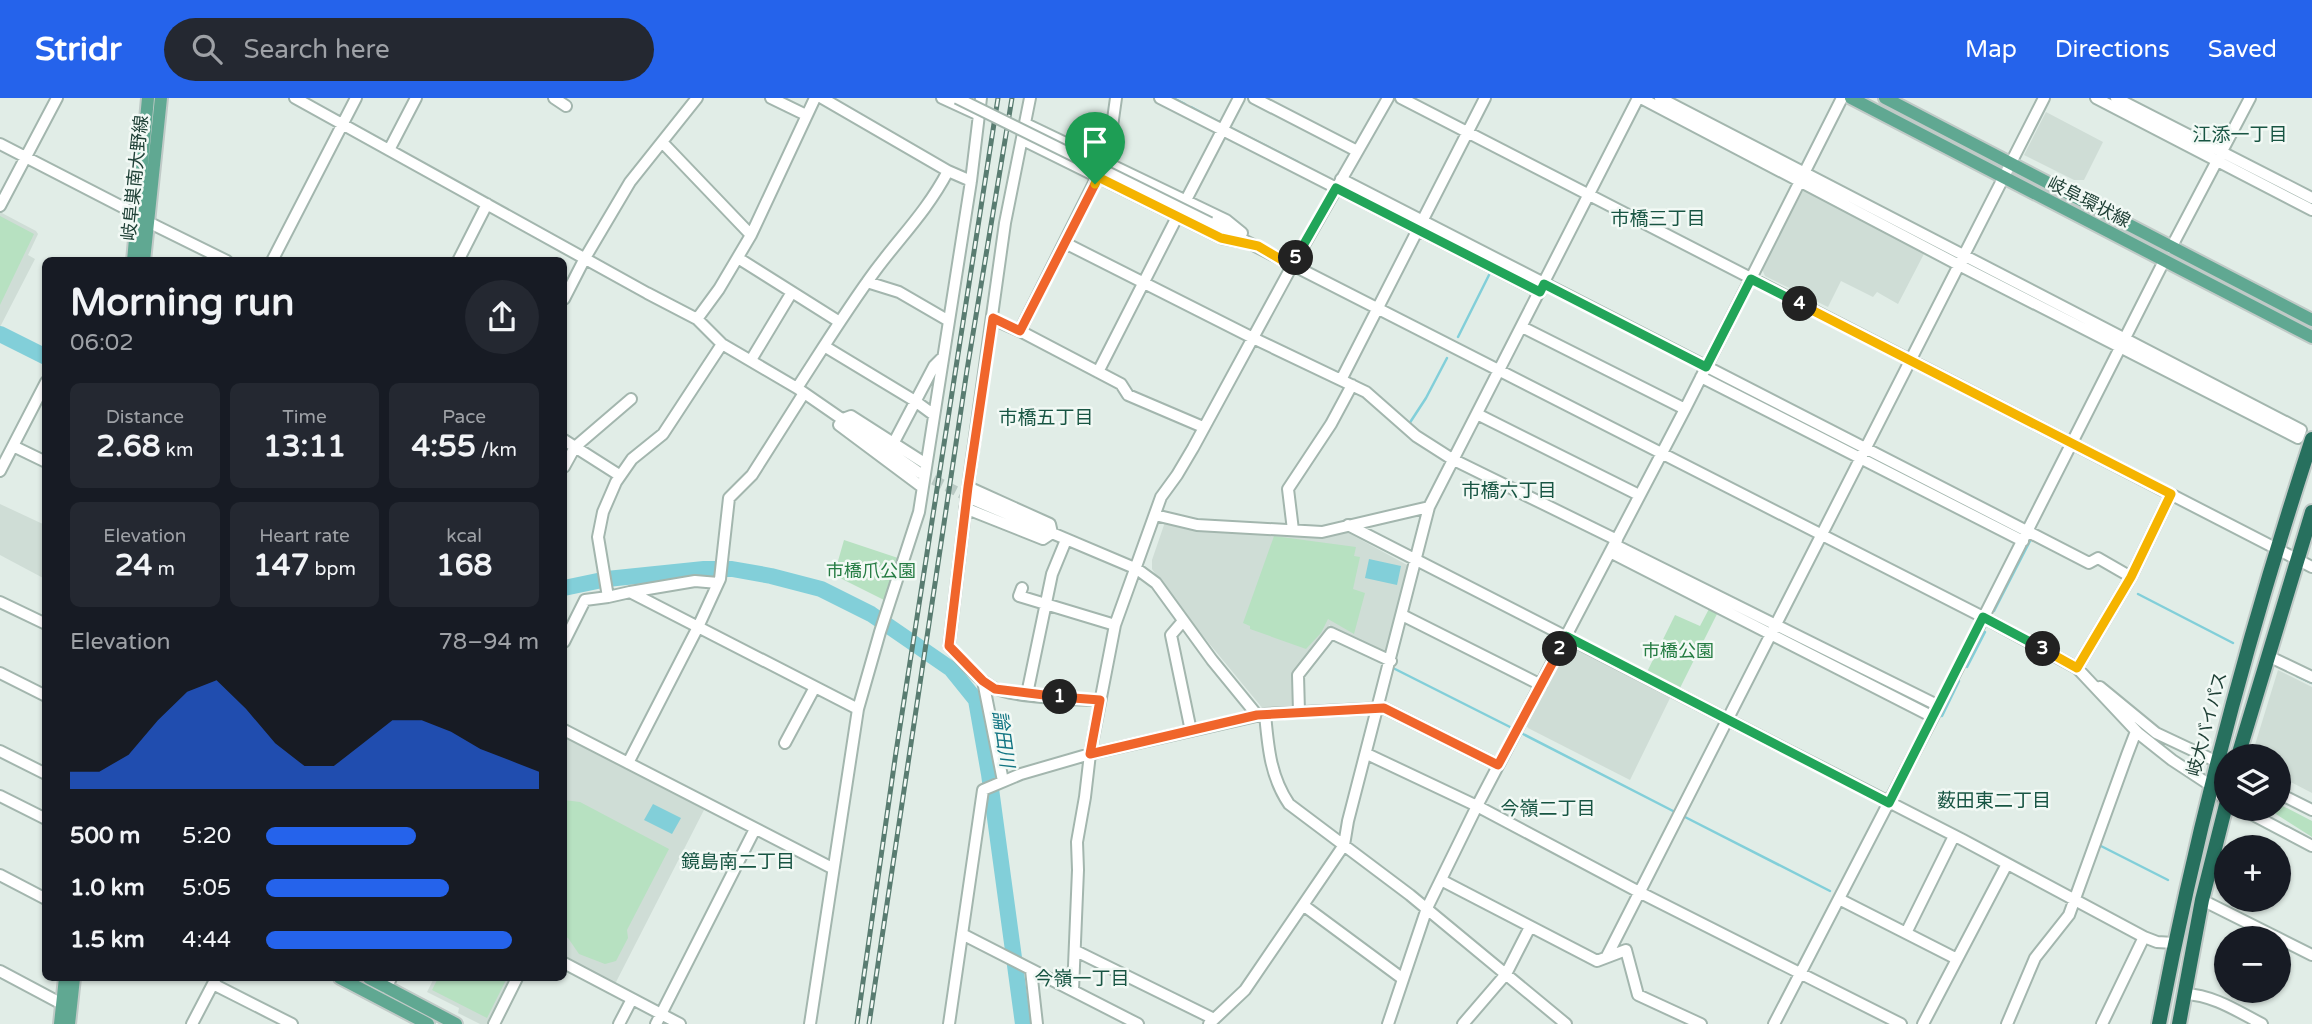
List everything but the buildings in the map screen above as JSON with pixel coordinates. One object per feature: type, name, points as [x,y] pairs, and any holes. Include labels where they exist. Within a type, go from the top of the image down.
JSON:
[{"type":"highway","name":"岐大バイパス","points":[[2226,744],[2276,550],[2312,439]]},
{"type":"highway","points":[[2242,744],[2312,512]]},
{"type":"highway","name":"岐大バイパス","points":[[2159,1024],[2174,943],[2214,777]]},
{"type":"highway","points":[[2179,1024],[2202,900],[2222,821]]},
{"type":"main road","name":"岐阜巣南大野線","points":[[144,257],[148,98]]},
{"type":"main road","name":"岐阜巣南大野線","points":[[134,257],[143,219],[161,98]]},
{"type":"main road","name":"岐阜環状線","points":[[1851,98],[2312,337]]},
{"type":"main road","name":"岐阜環状線","points":[[1885,98],[2312,320]]},
{"type":"main road","points":[[60,1024],[65,981]]},
{"type":"main road","points":[[69,1024],[74,981]]},
{"type":"main road","points":[[346,981],[428,1024]]},
{"type":"main road","points":[[389,983],[456,1024]]},
{"type":"street","points":[[0,206],[57,98]]},
{"type":"street","points":[[295,98],[697,319],[722,344],[923,469]]},
{"type":"street","points":[[274,257],[356,98]]},
{"type":"street","points":[[389,150],[416,98]]},
{"type":"street","points":[[554,98],[566,106]]},
{"type":"street","points":[[567,293],[630,182],[696,98]]},
{"type":"street","points":[[771,98],[806,116]]},
{"type":"street","points":[[697,319],[751,235],[815,98]]},
{"type":"street","points":[[822,98],[948,171],[971,181]]},
{"type":"street","points":[[943,98],[979,115]]},
{"type":"street","points":[[957,98],[1258,246],[1292,266],[1983,617],[2077,668],[2138,733],[2214,790]]},
{"type":"street","points":[[1030,98],[1006,223],[968,487],[969,504],[949,646],[983,681],[995,689],[1100,700]]},
{"type":"street","points":[[1020,331],[1108,155],[1116,98]]},
{"type":"street","points":[[1160,98],[1420,225],[2025,536],[2089,563],[2098,558],[2131,577]]},
{"type":"street","points":[[1186,200],[1239,98]]},
{"type":"street","points":[[1254,98],[1357,151]]},
{"type":"street","points":[[1073,990],[1077,842],[1090,754],[1115,625],[1161,497],[1177,475],[1388,98]]},
{"type":"street","points":[[1401,98],[2312,567]]},
{"type":"street","points":[[1293,530],[1288,489],[1331,424],[1377,307],[1485,98]]},
{"type":"street","points":[[1076,951],[1212,1022],[1245,990],[1344,845],[1429,507],[1639,98],[1802,177]]},
{"type":"street","points":[[1660,98],[1802,177],[2298,438],[2301,430],[2122,344]]},
{"type":"street","points":[[1390,1023],[1427,908],[1842,98]]},
{"type":"street","points":[[1608,956],[2044,98]]},
{"type":"street","points":[[2096,98],[2312,198]]},
{"type":"street","points":[[2116,98],[2312,210]]},
{"type":"street","points":[[2171,248],[2250,98]]},
{"type":"street","points":[[810,1024],[858,709],[919,512],[923,469],[971,181],[979,115],[978,99]]},
{"type":"street","points":[[1026,124],[1226,220],[1258,246]]},
{"type":"street","points":[[1023,140],[1221,238],[1258,246]]},
{"type":"street","points":[[662,142],[751,235]]},
{"type":"street","points":[[0,144],[219,257]]},
{"type":"street","points":[[628,763],[719,581],[729,498],[752,475],[838,321],[934,198],[948,171]]},
{"type":"street","points":[[460,257],[486,204]]},
{"type":"street","points":[[1098,372],[1177,217]]},
{"type":"street","points":[[1065,243],[1366,392],[1416,436],[1452,459],[1773,630],[1936,712]]},
{"type":"street","points":[[738,258],[838,321]]},
{"type":"street","points":[[1774,1024],[1936,712],[2164,261]]},
{"type":"street","points":[[867,282],[900,292],[949,321]]},
{"type":"street","points":[[751,360],[792,292]]},
{"type":"street","points":[[993,318],[1121,384],[1128,395],[1203,427]]},
{"type":"street","points":[[1522,327],[1685,409]]},
{"type":"street","points":[[608,594],[598,537],[603,512],[619,475],[632,459],[663,434],[722,344]]},
{"type":"street","points":[[824,346],[934,415]]},
{"type":"street","points":[[893,443],[933,366],[943,357]]},
{"type":"street","points":[[0,471],[42,390]]},
{"type":"street","points":[[567,462],[575,447],[631,398]]},
{"type":"street","points":[[1477,414],[1639,495]]},
{"type":"street","points":[[922,488],[839,425],[843,419],[851,416],[893,443],[923,469]]},
{"type":"street","points":[[567,442],[619,475]]},
{"type":"street","points":[[13,446],[42,460]]},
{"type":"street","points":[[968,487],[1050,524],[1052,533]]},
{"type":"street","points":[[2077,668],[2131,577],[2171,494]]},
{"type":"street","points":[[969,504],[1043,539],[1052,533]]},
{"type":"street","points":[[1155,515],[1197,525],[1322,532],[1429,507]]},
{"type":"street","points":[[1348,525],[1954,836],[2072,900],[2157,942],[2174,943]]},
{"type":"street","points":[[1052,533],[1137,569],[1156,583],[1183,621],[1261,715],[1269,759],[1281,792],[1289,804],[1427,908],[1566,1024]]},
{"type":"street","points":[[1027,694],[1052,574],[1066,540]]},
{"type":"street","points":[[567,636],[585,600],[695,581],[719,581]]},
{"type":"street","points":[[1021,588],[1019,596],[1115,625]]},
{"type":"street","points":[[630,592],[858,709]]},
{"type":"street","points":[[0,602],[42,622]]},
{"type":"street","points":[[1402,615],[1541,685]]},
{"type":"street","points":[[1183,621],[1171,635],[1191,731]]},
{"type":"street","points":[[1299,712],[1298,675],[1331,633],[1391,661]]},
{"type":"street","points":[[2268,656],[2312,677]]},
{"type":"street","points":[[0,673],[42,694]]},
{"type":"street","points":[[983,681],[1003,781]]},
{"type":"street","points":[[2092,682],[2107,691],[2156,733],[2214,761]]},
{"type":"street","points":[[785,743],[815,687]]},
{"type":"street","points":[[949,1024],[983,790],[1021,774],[1090,754],[1261,715],[1379,708],[1384,708],[1498,765]]},
{"type":"street","points":[[567,732],[832,869]]},
{"type":"street","points":[[2007,1024],[2035,958],[2069,915],[2072,900],[2135,734],[2138,733]]},
{"type":"street","points":[[0,751],[42,772]]},
{"type":"street","points":[[1367,754],[1477,806],[1639,892],[1901,1024]]},
{"type":"street","points":[[0,796],[42,817]]},
{"type":"street","points":[[2291,800],[2312,810]]},
{"type":"street","points":[[2265,821],[2312,846]]},
{"type":"street","points":[[659,1019],[755,829]]},
{"type":"street","points":[[1906,933],[1954,836]]},
{"type":"street","points":[[1923,1024],[2007,864]]},
{"type":"street","points":[[0,875],[42,897]]},
{"type":"street","points":[[1441,880],[1597,961],[1626,950],[1638,995],[1701,1024]]},
{"type":"street","points":[[1839,899],[1957,959]]},
{"type":"street","points":[[2202,900],[2254,926]]},
{"type":"street","points":[[1303,905],[1403,979]]},
{"type":"street","points":[[1463,1024],[1506,974],[1530,928]]},
{"type":"street","points":[[962,934],[1138,1024]]},
{"type":"street","points":[[2102,1024],[2144,936]]},
{"type":"street","points":[[2291,944],[2312,955]]},
{"type":"street","points":[[567,965],[632,999],[659,1019],[680,1024]]},
{"type":"street","points":[[1028,969],[1037,1024]]},
{"type":"street","points":[[0,971],[62,1004]]},
{"type":"street","points":[[196,1023],[215,981],[292,1024]]},
{"type":"street","points":[[494,1024],[516,981]]},
{"type":"street","points":[[2185,993],[2199,994],[2215,1000],[2262,1024]]},
{"type":"street","points":[[620,1024],[632,999]]},
{"type":"shaded area","points":[[2046,112],[2103,142],[2084,180],[2074,180],[2024,155]]},
{"type":"shaded area","points":[[1805,187],[1927,248],[1898,304],[1877,292],[1873,297],[1841,281],[1828,307],[1765,276],[1762,269]]},
{"type":"shaded area","points":[[0,212],[38,234],[28,255],[35,259],[0,327]]},
{"type":"shaded area","points":[[0,504],[42,524],[42,577],[0,555]]},
{"type":"shaded area","points":[[1165,522],[1341,529],[1409,566],[1387,654],[1329,625],[1324,640],[1295,673],[1294,710],[1264,710],[1170,596],[1152,569],[1152,560]]},
{"type":"shaded area","points":[[1569,644],[1671,696],[1630,780],[1526,725]]},
{"type":"shaded area","points":[[2278,670],[2312,687],[2312,793],[2291,782],[2291,744],[2255,744]]},
{"type":"shaded area","points":[[567,737],[705,808],[615,984],[567,959]]},
{"type":"shaded area","points":[[432,981],[512,981],[490,1024],[480,1024],[458,1013],[459,1008],[427,992]]},
{"type":"green space","points":[[0,216],[34,234],[0,305]]},
{"type":"green space","points":[[1274,536],[1356,547],[1354,556],[1360,557],[1353,589],[1365,593],[1354,634],[1328,619],[1321,633],[1306,649],[1250,629],[1250,626],[1243,623]]},
{"type":"green space","name":"市橋爪公園","points":[[844,540],[898,558],[884,600],[834,575]]},
{"type":"green space","name":"市橋公園","points":[[1710,607],[1718,612],[1678,692],[1645,676],[1675,615],[1700,626]]},
{"type":"green space","points":[[567,800],[580,802],[669,849],[627,930],[628,938],[616,961],[605,964],[579,954],[568,938]]},
{"type":"green space","points":[[2291,810],[2312,821],[2312,837],[2287,821],[2291,821]]},
{"type":"green space","points":[[436,981],[506,981],[487,1018],[432,990]]},
{"type":"water","points":[[1369,559],[1401,566],[1397,585],[1365,578]]},
{"type":"water","points":[[653,804],[681,818],[672,834],[644,820]]},
{"type":"waterway","points":[[1173,98],[1185,104]]},
{"type":"waterway","points":[[1191,107],[1219,122]]},
{"type":"waterway","points":[[1233,129],[1298,162]]},
{"type":"waterway","points":[[1458,337],[1491,271]]},
{"type":"waterway","name":"論田川","points":[[0,334],[42,355]]},
{"type":"waterway","points":[[1409,424],[1447,358]]},
{"type":"waterway","points":[[1970,508],[2017,532]]},
{"type":"waterway","points":[[1994,611],[2031,539],[2050,549]]},
{"type":"waterway","name":"論田川","points":[[567,587],[607,579],[704,569],[732,569],[771,576],[821,589],[871,614],[951,669],[976,700],[989,774],[1023,1024]]},
{"type":"waterway","points":[[2138,594],[2233,643]]},
{"type":"waterway","points":[[1967,667],[1985,632]]},
{"type":"waterway","points":[[1395,669],[1512,728]]},
{"type":"waterway","points":[[2297,676],[2312,683]]},
{"type":"waterway","points":[[1939,715],[1942,716],[1959,681]]},
{"type":"waterway","points":[[1523,734],[1675,812]]},
{"type":"waterway","points":[[1683,816],[1830,891]]},
{"type":"waterway","points":[[2097,844],[2168,880]]},
{"type":"tunnel","points":[[920,473],[974,500]]},
{"type":"railway","points":[[857,1024],[896,752],[998,98]]},
{"type":"railway","points":[[869,1024],[967,370],[1012,98]]},
{"type":"district","name":"江添一丁目","points":[[2240,135]]},
{"type":"district","name":"市橋三丁目","points":[[1658,219]]},
{"type":"district","name":"市橋五丁目","points":[[1046,418]]},
{"type":"district","name":"市橋六丁目","points":[[1509,491]]},
{"type":"district","name":"薮田東二丁目","points":[[1994,801]]},
{"type":"district","name":"今嶺二丁目","points":[[1548,809]]},
{"type":"district","name":"鏡島南二丁目","points":[[738,862]]},
{"type":"district","name":"今嶺一丁目","points":[[1082,979]]},
{"type":"route","points":[[1098,177],[1221,238],[1258,246],[1292,266],[1336,188],[1540,292],[1544,284],[1706,367],[1751,279],[2171,494],[2131,577],[2077,668],[1983,617],[1889,803],[1566,636],[1498,765],[1384,708],[1257,715],[1090,754],[1100,700],[995,689],[983,681],[949,646],[968,487],[993,318],[1020,331],[1095,184],[1098,177]]}]
